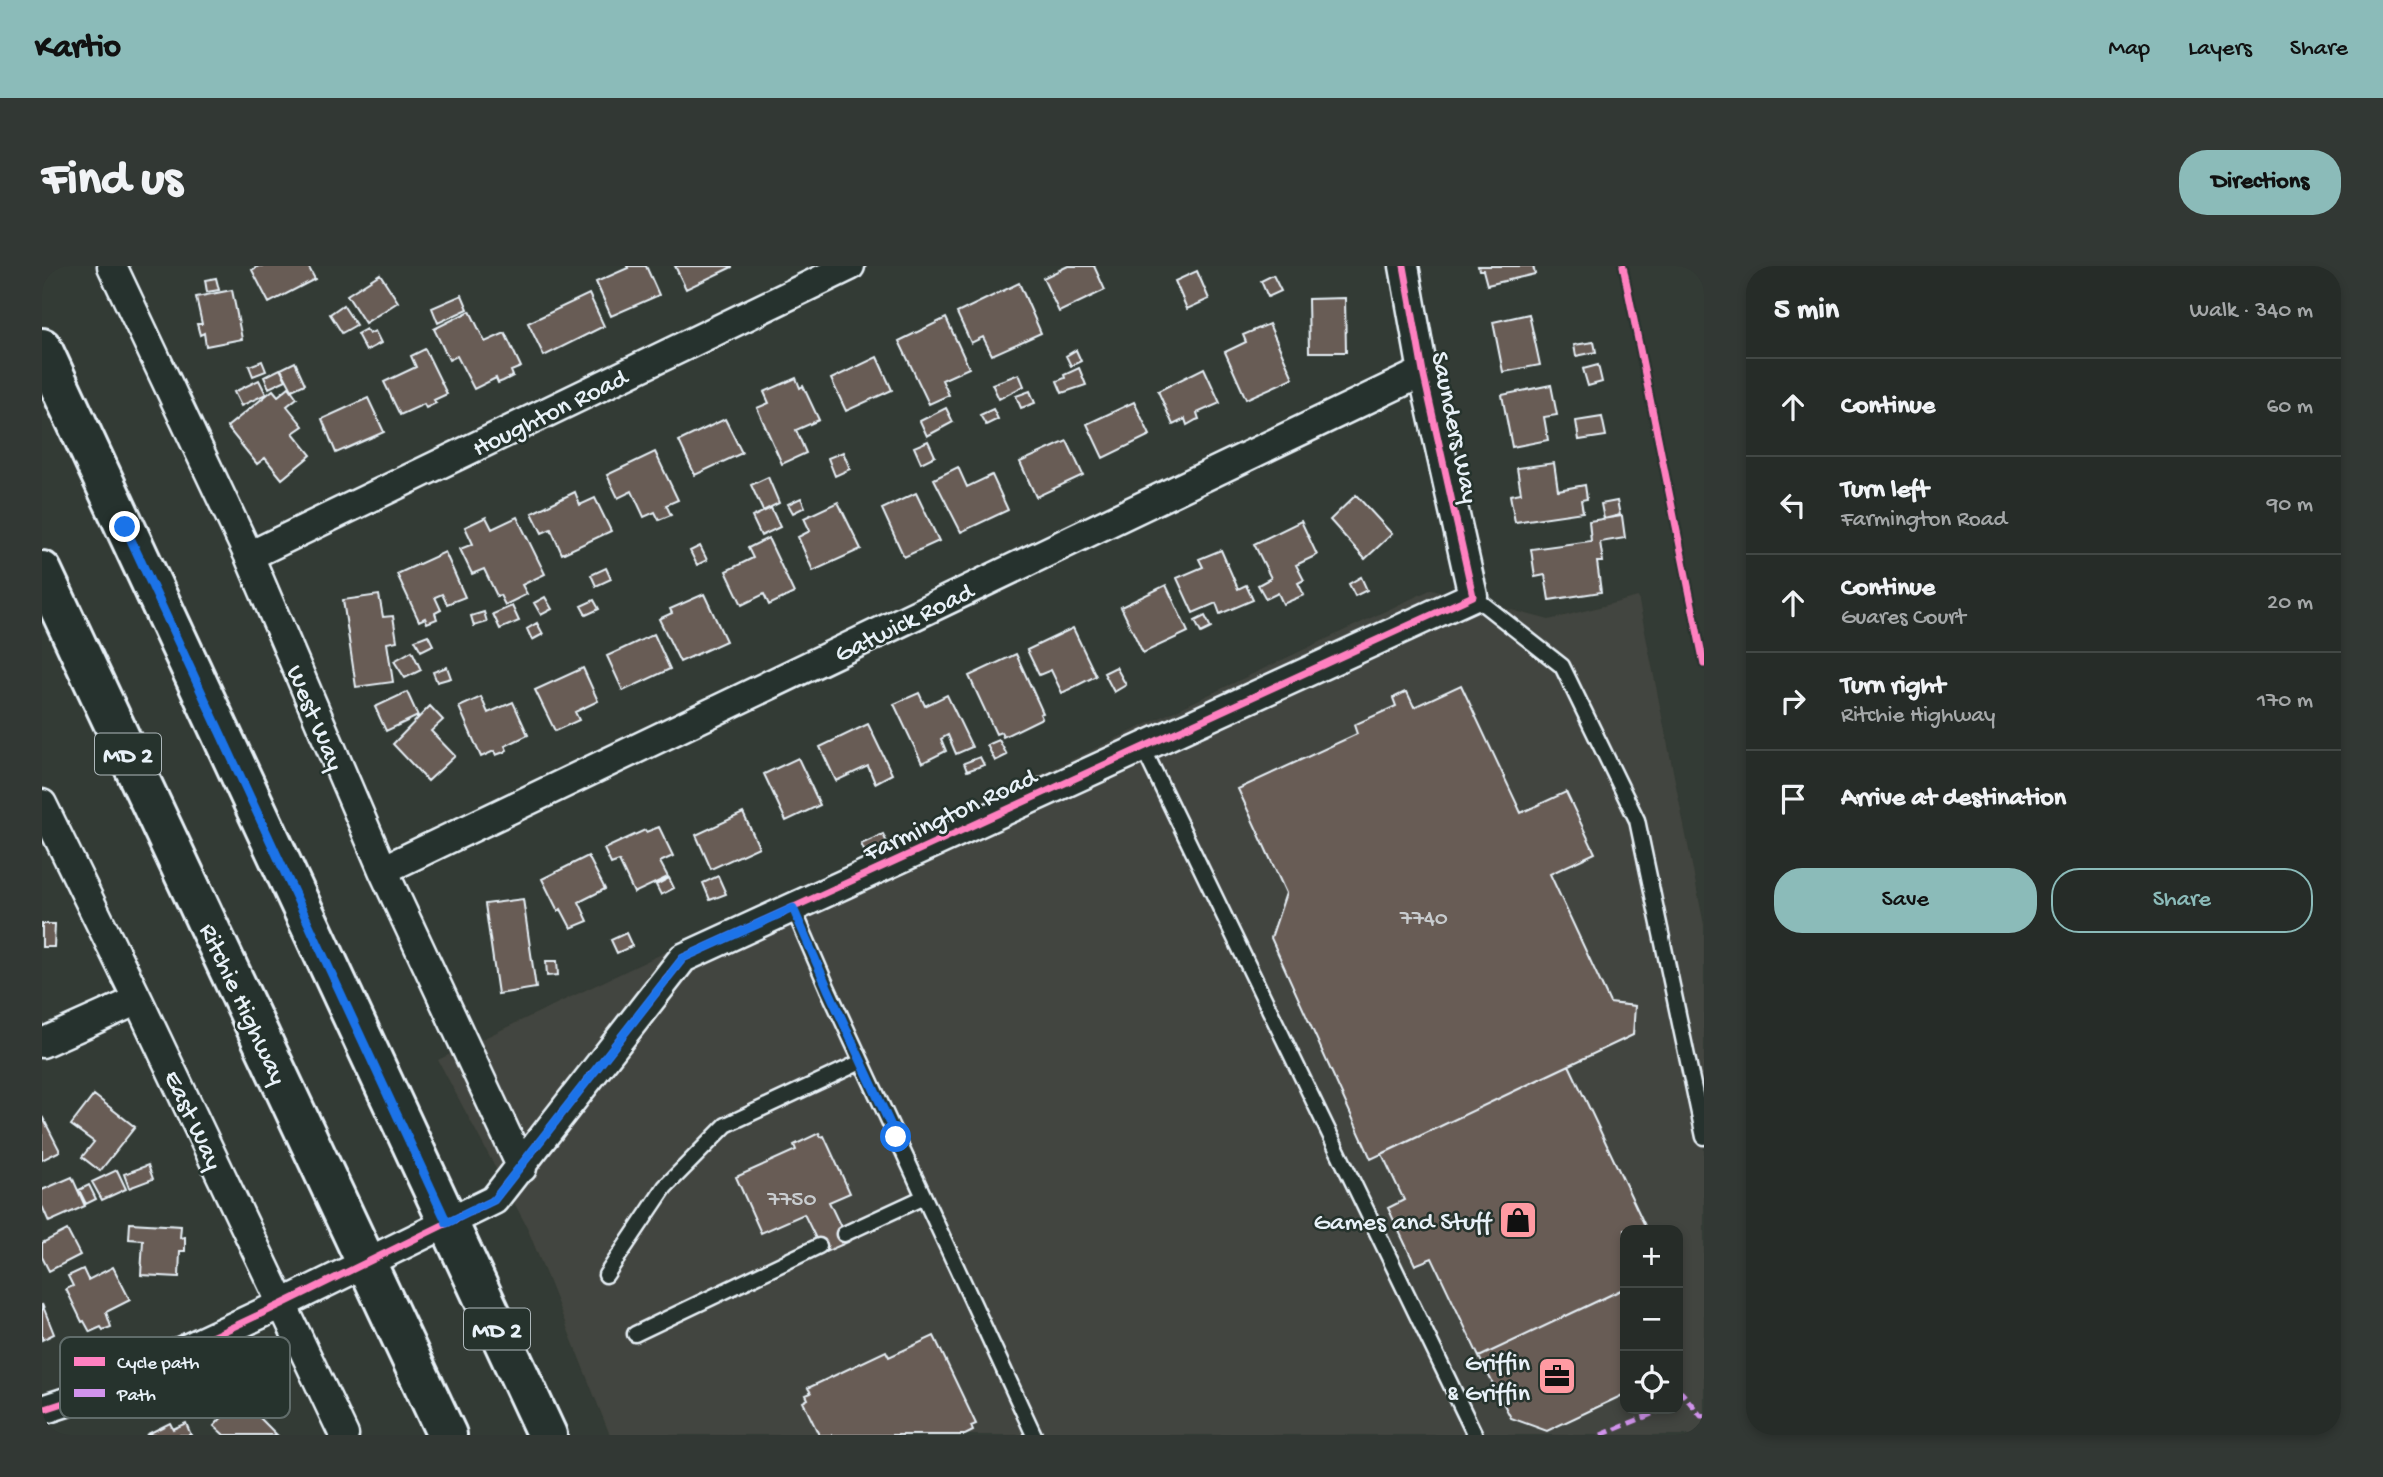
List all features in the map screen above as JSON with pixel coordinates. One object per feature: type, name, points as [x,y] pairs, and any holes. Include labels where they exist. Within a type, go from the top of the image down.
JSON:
[{"type":"main road","name":"MD 2","points":[[42,348],[547,1435]]},
{"type":"main road","name":"Ritchie Highway","points":[[42,571],[447,1435]]},
{"type":"street","name":"West Way","points":[[112,266],[249,556],[383,870],[522,1168]]},
{"type":"street","name":"Houghton Road","points":[[249,556],[850,266]]},
{"type":"street","name":"Saunders Way","points":[[1404,266],[1423,372],[1473,596]]},
{"type":"street","name":"Gatwick Road","points":[[383,870],[1423,372]]},
{"type":"street","name":"Farmington Road","points":[[212,1337],[494,1200],[522,1168],[683,958],[1473,596]]},
{"type":"street","name":"East Way","points":[[42,804],[344,1435]]},
{"type":"street","points":[[42,1043],[138,1000]]},
{"type":"street","name":"Farmington Road","points":[[42,1410],[60,1404]]},
{"type":"lane","points":[[1473,596],[1562,666],[1637,820],[1704,1137]]},
{"type":"lane","points":[[1143,748],[1475,1435]]},
{"type":"lane","points":[[793,908],[861,1062],[1034,1435]]},
{"type":"lane","points":[[606,1275],[665,1187],[726,1125],[861,1062]]},
{"type":"lane","points":[[844,1234],[924,1198]]},
{"type":"lane","points":[[635,1334],[819,1246]]},
{"type":"shaded area","points":[[1432,589],[1549,620],[1638,597],[1704,925],[1704,1435],[610,1435],[527,1227],[438,1060]]},
{"type":"building","points":[[259,266],[308,266],[315,279],[269,303],[252,270]]},
{"type":"building","points":[[627,266],[646,266],[659,295],[611,316],[596,282],[628,268]]},
{"type":"building","points":[[675,266],[732,266],[732,267],[686,289]]},
{"type":"building","points":[[1068,266],[1094,266],[1105,290],[1059,312],[1043,278]]},
{"type":"building","points":[[1478,266],[1533,266],[1535,274],[1487,285],[1483,270],[1479,270]]},
{"type":"building","points":[[1197,271],[1209,299],[1187,309],[1175,281]]},
{"type":"building","points":[[380,274],[398,302],[365,323],[347,295]]},
{"type":"building","points":[[1273,275],[1281,291],[1268,297],[1261,281]]},
{"type":"building","points":[[216,278],[219,290],[207,292],[205,280]]},
{"type":"building","points":[[1019,283],[1041,333],[992,355],[983,337],[971,343],[957,313]]},
{"type":"building","points":[[232,290],[242,339],[206,346],[204,333],[200,335],[197,324],[202,324],[196,297]]},
{"type":"building","points":[[589,294],[604,326],[544,356],[528,323]]},
{"type":"building","points":[[462,295],[468,309],[438,323],[432,308]]},
{"type":"building","points":[[1345,298],[1346,352],[1309,352],[1308,299]]},
{"type":"building","points":[[343,305],[356,325],[342,333],[330,314]]},
{"type":"building","points":[[470,311],[485,342],[505,333],[521,367],[511,371],[513,376],[503,381],[498,383],[496,378],[474,389],[457,356],[449,360],[434,329]]},
{"type":"building","points":[[1529,314],[1540,365],[1503,372],[1493,322]]},
{"type":"building","points":[[946,318],[969,368],[942,380],[949,395],[929,404],[899,341]]},
{"type":"building","points":[[1269,324],[1293,378],[1246,399],[1225,352],[1246,342],[1243,335]]},
{"type":"building","points":[[366,329],[369,334],[375,331],[381,343],[366,351],[357,334]]},
{"type":"building","points":[[1594,342],[1596,352],[1576,356],[1574,345]]},
{"type":"building","points":[[425,349],[447,394],[434,400],[436,403],[426,408],[424,404],[400,415],[384,382],[416,367],[411,356]]},
{"type":"building","points":[[1076,350],[1081,361],[1071,366],[1066,356]]},
{"type":"building","points":[[877,357],[892,390],[846,411],[831,379]]},
{"type":"building","points":[[262,361],[266,371],[253,376],[249,366]]},
{"type":"building","points":[[295,362],[305,384],[292,390],[281,369]]},
{"type":"building","points":[[1598,365],[1602,382],[1588,386],[1583,369]]},
{"type":"building","points":[[1079,368],[1086,385],[1062,393],[1057,381]]},
{"type":"building","points":[[1204,368],[1220,403],[1197,413],[1199,419],[1187,425],[1185,419],[1173,425],[1158,391]]},
{"type":"building","points":[[280,369],[286,380],[269,388],[264,377]]},
{"type":"building","points":[[1019,374],[1024,386],[999,399],[992,384]]},
{"type":"building","points":[[796,378],[800,388],[803,386],[819,420],[796,430],[806,453],[782,464],[757,408],[769,403],[764,392]]},
{"type":"building","points":[[259,380],[266,394],[241,406],[234,392]]},
{"type":"building","points":[[1551,385],[1557,415],[1544,417],[1548,440],[1512,447],[1502,395]]},
{"type":"building","points":[[289,387],[297,398],[287,406],[303,426],[293,433],[311,455],[282,479],[265,458],[257,464],[227,427],[273,390],[278,396]]},
{"type":"building","points":[[1030,391],[1035,403],[1021,408],[1016,396]]},
{"type":"building","points":[[368,398],[384,432],[336,453],[322,419]]},
{"type":"building","points":[[1134,402],[1150,435],[1103,458],[1087,424]]},
{"type":"building","points":[[946,408],[953,422],[927,436],[920,421]]},
{"type":"building","points":[[993,409],[998,419],[986,425],[980,415]]},
{"type":"building","points":[[1602,417],[1606,436],[1579,440],[1576,421]]},
{"type":"building","points":[[725,419],[742,453],[695,475],[679,441]]},
{"type":"building","points":[[928,441],[935,456],[921,463],[914,447]]},
{"type":"building","points":[[1067,441],[1083,475],[1036,497],[1020,462]]},
{"type":"building","points":[[655,452],[678,500],[666,505],[671,515],[659,520],[655,512],[644,517],[632,491],[618,498],[607,475]]},
{"type":"building","points":[[843,452],[850,469],[835,476],[828,458]]},
{"type":"building","points":[[1554,463],[1558,490],[1585,485],[1587,499],[1581,500],[1583,512],[1515,522],[1510,495],[1521,493],[1517,468]]},
{"type":"building","points":[[958,467],[967,487],[992,475],[1008,510],[961,532],[934,479]]},
{"type":"building","points":[[768,477],[779,503],[763,511],[751,485]]},
{"type":"building","points":[[575,492],[580,505],[595,498],[611,531],[562,554],[551,529],[542,533],[532,513]]},
{"type":"building","points":[[916,493],[939,541],[904,557],[882,509]]},
{"type":"building","points":[[1356,495],[1392,534],[1365,559],[1330,520]]},
{"type":"building","points":[[801,498],[805,507],[793,513],[788,504]]},
{"type":"building","points":[[1617,501],[1620,515],[1604,519],[1601,504]]},
{"type":"building","points":[[838,502],[861,549],[813,571],[798,537],[810,531],[804,518]]},
{"type":"building","points":[[771,508],[780,527],[761,536],[752,517]]},
{"type":"building","points":[[1622,516],[1625,538],[1600,542],[1603,562],[1597,562],[1601,592],[1549,600],[1545,575],[1535,577],[1531,549],[1591,541],[1589,521]]},
{"type":"building","points":[[486,517],[492,529],[517,517],[545,574],[522,585],[527,594],[505,605],[500,595],[497,596],[484,569],[472,574],[460,549],[473,544],[465,527]]},
{"type":"building","points":[[1301,521],[1317,555],[1296,565],[1304,580],[1298,583],[1304,595],[1283,604],[1278,593],[1266,599],[1258,585],[1271,578],[1254,544]]},
{"type":"building","points":[[768,538],[794,593],[769,605],[764,594],[742,605],[726,571],[753,558],[748,548]]},
{"type":"building","points":[[700,546],[707,560],[697,565],[690,551]]},
{"type":"building","points":[[1221,550],[1238,589],[1246,585],[1253,600],[1220,614],[1216,603],[1193,613],[1177,578],[1203,567],[1199,559]]},
{"type":"building","points":[[445,552],[465,597],[447,604],[442,594],[435,597],[441,610],[435,613],[437,619],[427,623],[425,618],[419,621],[397,574]]},
{"type":"building","points":[[606,568],[611,579],[596,586],[591,575]]},
{"type":"building","points":[[1361,577],[1367,590],[1355,596],[1349,584]]},
{"type":"building","points":[[1166,585],[1188,632],[1143,653],[1121,607]]},
{"type":"building","points":[[704,594],[726,641],[680,662],[659,619],[672,613],[670,609]]},
{"type":"building","points":[[379,595],[383,617],[393,616],[397,641],[387,643],[393,682],[356,687],[343,600]]},
{"type":"building","points":[[545,597],[552,609],[541,615],[534,603]]},
{"type":"building","points":[[594,600],[599,609],[586,615],[581,606]]},
{"type":"building","points":[[512,606],[519,621],[500,629],[493,614]]},
{"type":"building","points":[[484,612],[487,622],[474,626],[471,616]]},
{"type":"building","points":[[1205,616],[1211,628],[1201,633],[1195,621]]},
{"type":"building","points":[[537,623],[543,634],[532,640],[527,629]]},
{"type":"building","points":[[1073,628],[1096,676],[1062,693],[1051,670],[1039,675],[1027,650]]},
{"type":"building","points":[[654,634],[670,669],[623,691],[607,656]]},
{"type":"building","points":[[428,635],[433,645],[421,651],[415,640]]},
{"type":"building","points":[[412,651],[421,670],[405,678],[394,661]]},
{"type":"building","points":[[1016,654],[1043,713],[1040,714],[1042,718],[1003,737],[1001,732],[996,734],[969,676]]},
{"type":"building","points":[[447,667],[451,678],[437,682],[433,672]]},
{"type":"building","points":[[1116,667],[1126,685],[1114,692],[1104,673]]},
{"type":"building","points":[[583,668],[598,701],[575,712],[579,720],[555,731],[535,690]]},
{"type":"building","points":[[1461,685],[1521,813],[1566,792],[1595,853],[1550,874],[1610,1003],[1635,1006],[1633,1035],[1371,1159],[1271,938],[1286,893],[1238,789],[1357,734],[1354,725],[1396,706],[1393,698],[1405,692],[1414,707]]},
{"type":"building","points":[[407,692],[418,716],[386,731],[375,707]]},
{"type":"building","points":[[919,693],[925,706],[947,695],[972,747],[956,754],[948,735],[941,739],[946,751],[922,763],[894,704]]},
{"type":"building","points":[[481,697],[488,713],[513,702],[528,735],[505,746],[507,750],[504,752],[496,755],[494,751],[481,757],[459,707]]},
{"type":"building","points":[[430,706],[443,720],[431,731],[455,756],[428,781],[393,744]]},
{"type":"building","points":[[868,724],[892,774],[875,783],[868,766],[836,781],[820,747]]},
{"type":"building","points":[[999,740],[1007,755],[995,761],[987,745]]},
{"type":"building","points":[[980,757],[984,765],[967,771],[964,763]]},
{"type":"building","points":[[798,758],[820,805],[786,821],[764,774]]},
{"type":"building","points":[[743,813],[759,847],[711,869],[696,835]]},
{"type":"building","points":[[659,827],[673,856],[660,862],[668,877],[634,893],[619,861],[611,864],[604,849],[645,830],[646,832]]},
{"type":"building","points":[[883,834],[889,847],[867,857],[861,844]]},
{"type":"building","points":[[588,856],[605,889],[579,902],[588,921],[571,928],[561,909],[558,911],[542,879]]},
{"type":"building","points":[[718,876],[726,894],[710,900],[703,883]]},
{"type":"building","points":[[669,878],[674,888],[661,895],[656,885]]},
{"type":"building","points":[[523,899],[536,988],[498,994],[485,904]]},
{"type":"building","points":[[42,924],[55,924],[54,947],[42,947]]},
{"type":"building","points":[[626,933],[632,946],[617,953],[611,940]]},
{"type":"building","points":[[546,961],[557,961],[558,975],[547,976]]},
{"type":"building","name":"Games and Stuff","points":[[1569,1065],[1645,1225],[1620,1225],[1620,1290],[1479,1357],[1432,1258],[1415,1265],[1388,1208],[1404,1200],[1382,1154]]},
{"type":"building","points":[[94,1095],[135,1127],[100,1171],[82,1157],[94,1142],[71,1125]]},
{"type":"building","points":[[42,1119],[60,1151],[42,1160]]},
{"type":"building","points":[[819,1133],[821,1137],[824,1136],[850,1193],[829,1202],[848,1242],[823,1253],[804,1214],[761,1233],[736,1177],[796,1150],[794,1145]]},
{"type":"building","points":[[148,1165],[153,1179],[129,1188],[124,1174]]},
{"type":"building","points":[[117,1170],[126,1189],[102,1200],[92,1182]]},
{"type":"building","points":[[72,1177],[85,1206],[49,1222],[42,1206],[42,1190]]},
{"type":"building","points":[[89,1185],[96,1199],[86,1204],[79,1190]]},
{"type":"building","points":[[130,1223],[181,1226],[180,1238],[185,1237],[185,1251],[180,1251],[179,1277],[141,1275],[143,1240],[129,1239]]},
{"type":"building","points":[[67,1230],[80,1255],[49,1271],[42,1257],[42,1243]]},
{"type":"building","points":[[113,1267],[130,1300],[106,1312],[111,1327],[103,1330],[101,1327],[90,1332],[84,1321],[82,1322],[66,1289],[73,1286],[68,1276],[83,1269],[88,1280]]},
{"type":"building","name":"Griffin & Griffin","points":[[1620,1290],[1620,1396],[1547,1431],[1511,1418],[1479,1357]]},
{"type":"building","points":[[42,1304],[54,1334],[42,1340]]},
{"type":"building","points":[[934,1336],[976,1424],[971,1426],[973,1431],[965,1435],[819,1435],[803,1402],[808,1399],[806,1395],[811,1393],[808,1388],[886,1351],[889,1357]]},
{"type":"building","points":[[221,1418],[260,1418],[277,1435],[224,1435],[214,1426]]},
{"type":"building","points":[[170,1423],[173,1429],[186,1423],[191,1435],[146,1435]]},
{"type":"marked path","points":[[1683,1394],[1701,1416],[1704,1416]]},
{"type":"marked path","points":[[1601,1435],[1652,1414]]},
{"type":"cycle path","points":[[212,1337],[494,1200],[683,958],[1473,596],[1423,372],[1404,266]]},
{"type":"cycle path","points":[[1623,266],[1704,664]]},
{"type":"cycle path","points":[[42,1410],[60,1404]]},
{"type":"place","name":"Games and Stuff","points":[[1518,1220]]},
{"type":"place","name":"Griffin & Griffin","points":[[1557,1376]]},
{"type":"route","points":[[125,527],[447,1223],[494,1200],[522,1168],[683,958],[793,908],[896,1137]]}]
